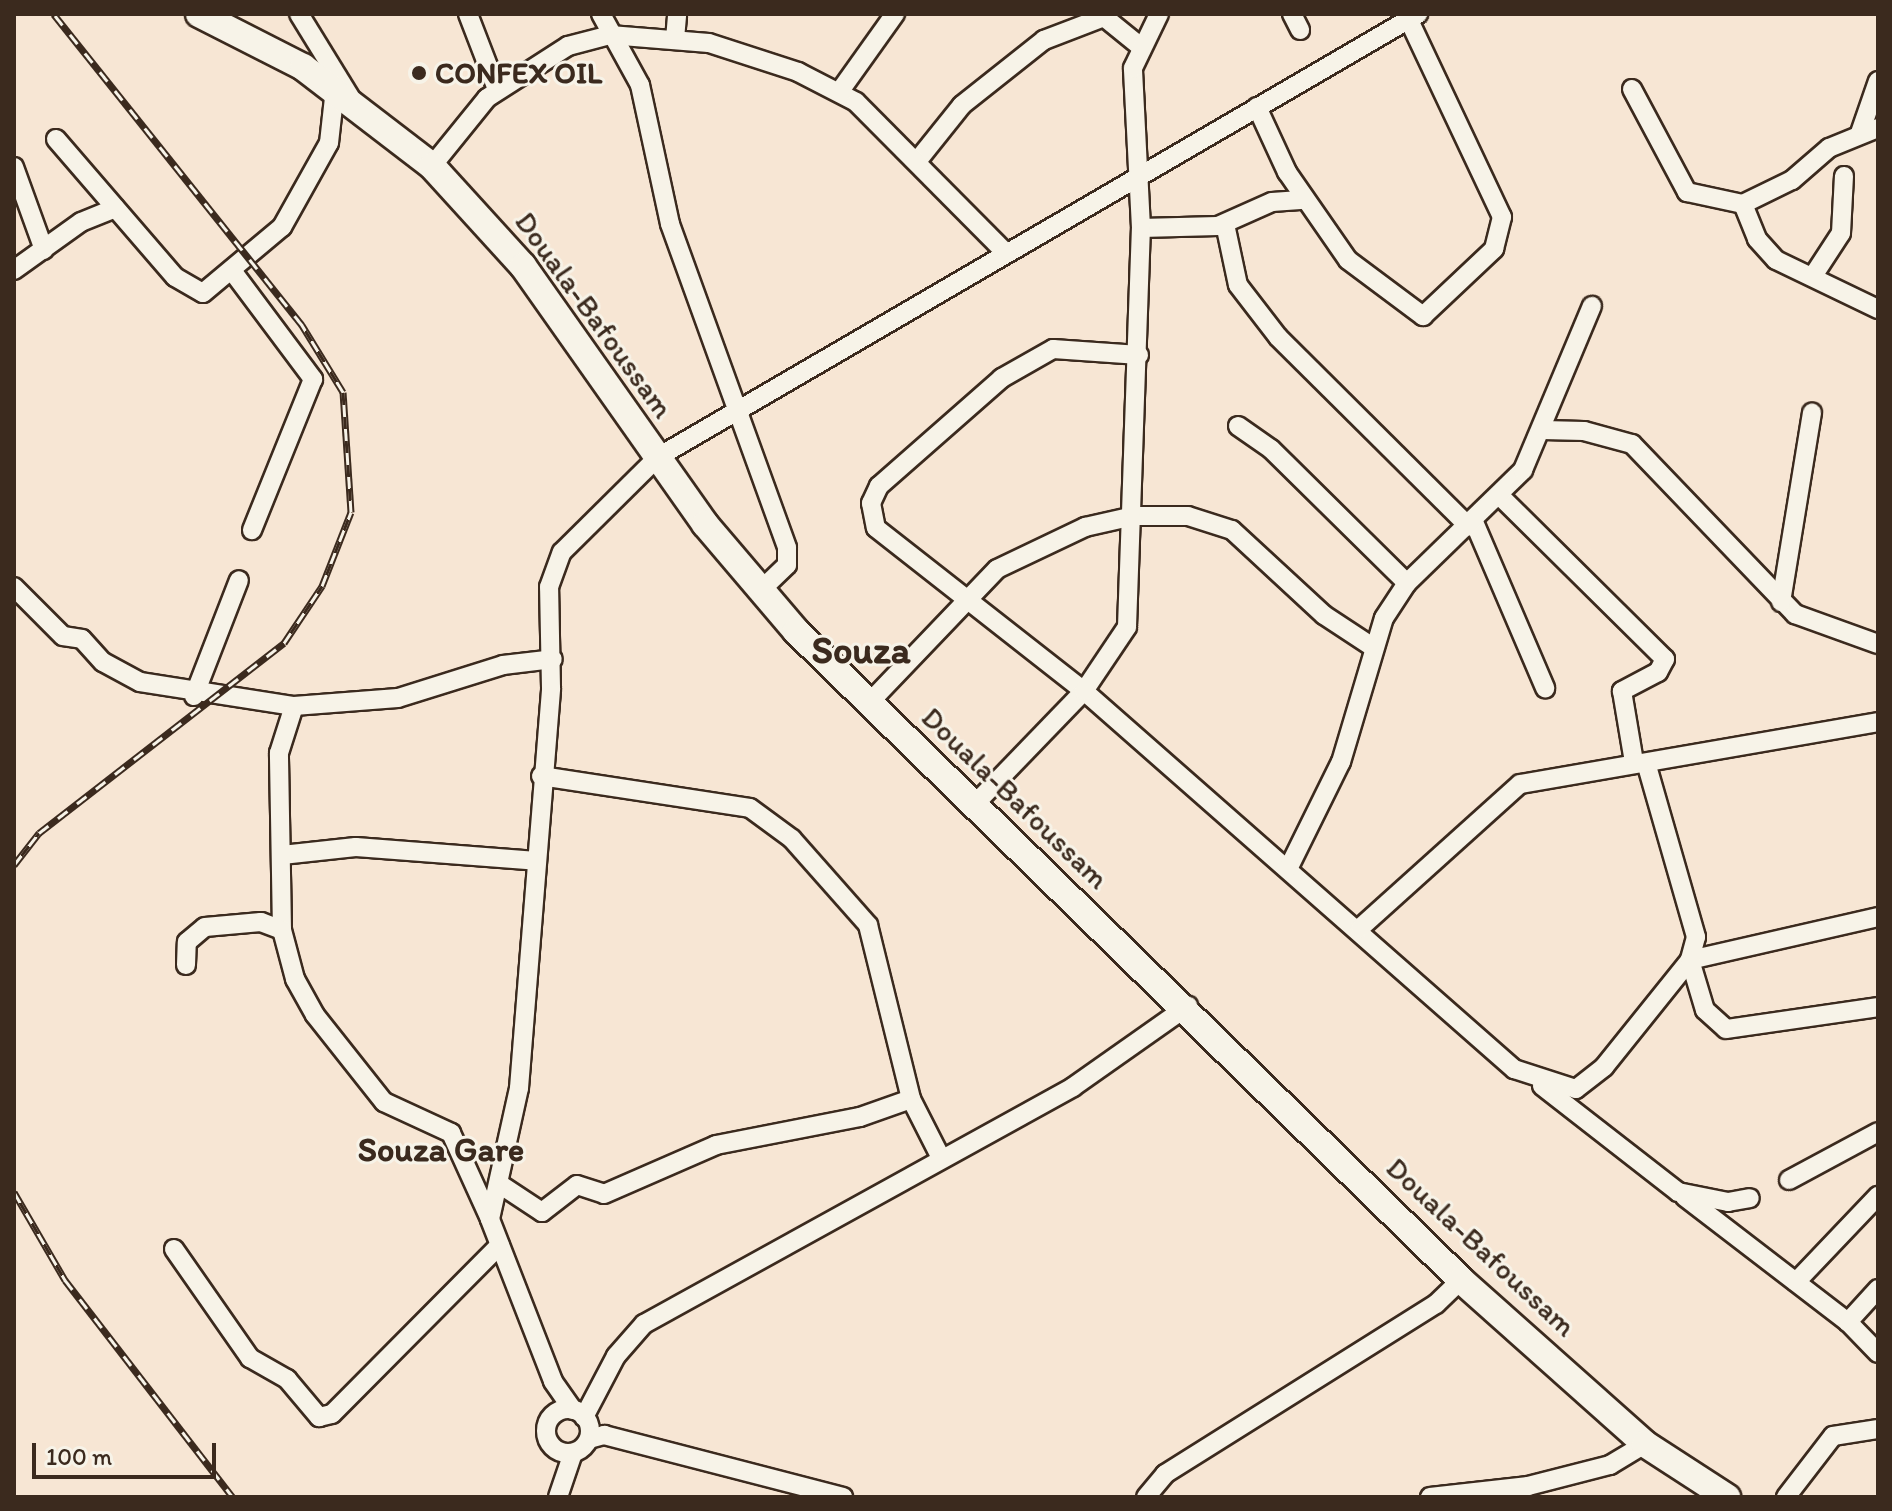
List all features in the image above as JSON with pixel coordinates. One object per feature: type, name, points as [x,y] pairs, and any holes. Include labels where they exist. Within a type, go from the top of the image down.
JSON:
[{"type":"highway","name":"Douala-Bafoussam","points":[[199,14],[343,95],[432,166],[523,266],[658,457],[759,592],[974,805],[1188,1006],[1461,1280],[1645,1444],[1727,1497]]},
{"type":"street","points":[[56,139],[175,277],[203,293],[233,272],[282,227],[329,143],[343,95],[299,14]]},
{"type":"street","points":[[468,14],[497,89]]},
{"type":"street","points":[[601,14],[640,85],[670,224],[789,554],[759,592]]},
{"type":"street","points":[[675,39],[677,14]]},
{"type":"street","points":[[840,91],[895,14]]},
{"type":"street","points":[[974,805],[1084,691],[1127,627],[1134,516],[1141,228],[1133,68],[1159,14]]},
{"type":"street","points":[[918,160],[962,105],[1044,40],[1104,17],[1141,47]]},
{"type":"street","points":[[490,1219],[501,1185],[519,1088],[541,776],[553,659],[553,569],[576,533],[658,457],[1004,251],[1414,17],[1487,173],[1502,217],[1494,249],[1432,311],[1416,316],[1365,279],[1304,200],[1257,107]]},
{"type":"street","points":[[432,166],[497,89],[568,46],[610,35],[675,39],[731,47],[840,91],[918,160],[1004,251]]},
{"type":"street","points":[[1632,89],[1687,192],[1743,204],[1869,131],[1878,81]]},
{"type":"street","points":[[14,167],[44,250]]},
{"type":"street","points":[[1813,276],[1841,233],[1844,176]]},
{"type":"street","points":[[1141,228],[1225,224],[1272,202],[1304,200]]},
{"type":"street","points":[[1743,204],[1766,251],[1878,309]]},
{"type":"street","points":[[14,270],[115,208]]},
{"type":"street","points":[[1225,224],[1238,285],[1255,308],[1315,379],[1472,524],[1545,688]]},
{"type":"street","points":[[233,272],[313,379],[252,530]]},
{"type":"street","points":[[1289,867],[1341,762],[1371,646],[1407,583],[1500,496],[1543,430],[1592,306]]},
{"type":"street","points":[[1139,355],[1050,350],[982,393],[879,486],[871,515],[881,535],[1084,691],[1360,928],[1492,1050],[1538,1082],[1848,1322],[1878,1353]]},
{"type":"street","points":[[1781,602],[1812,413]]},
{"type":"street","points":[[1238,426],[1271,449],[1407,583]]},
{"type":"street","points":[[1543,430],[1584,431],[1632,444],[1781,602],[1822,628],[1878,644]]},
{"type":"street","points":[[1500,496],[1665,659],[1658,672],[1622,691],[1640,764],[1696,937],[1690,960],[1590,1083],[1576,1089],[1538,1082]]},
{"type":"street","points":[[869,703],[1012,560],[1085,527],[1134,516],[1188,516],[1232,530],[1324,615],[1371,646]]},
{"type":"street","points":[[194,696],[239,580]]},
{"type":"street","points":[[14,587],[63,636],[82,639],[115,670],[194,696],[294,706],[398,698],[503,665],[553,659]]},
{"type":"street","points":[[294,706],[280,735],[282,930],[295,979],[315,1015],[384,1102],[451,1133],[490,1219],[553,1381],[579,1413],[589,1439]]},
{"type":"street","points":[[1360,928],[1520,784],[1640,764],[1712,746],[1878,722]]},
{"type":"street","points":[[541,776],[750,808],[771,820],[868,925],[911,1099],[941,1158]]},
{"type":"street","points":[[282,855],[356,847],[536,861]]},
{"type":"street","points":[[1690,960],[1878,917]]},
{"type":"street","points":[[186,965],[187,942],[205,927],[261,922],[282,930]]},
{"type":"street","points":[[1690,960],[1705,1010],[1726,1029],[1878,1007]]},
{"type":"street","points":[[573,1453],[556,1450],[545,1430],[552,1416],[579,1413],[644,1324],[1127,1055],[1188,1006]]},
{"type":"street","points":[[501,1185],[542,1212],[577,1185],[604,1194],[707,1148],[911,1099]]},
{"type":"street","points":[[1789,1180],[1878,1132]]},
{"type":"street","points":[[1678,1192],[1728,1202],[1750,1198]]},
{"type":"street","points":[[1796,1282],[1878,1196]]},
{"type":"street","points":[[174,1249],[250,1358],[287,1379],[315,1414],[326,1417],[500,1245]]},
{"type":"street","points":[[1146,1497],[1165,1474],[1436,1304],[1461,1280]]},
{"type":"street","points":[[1848,1322],[1878,1289]]},
{"type":"street","points":[[1786,1497],[1833,1436],[1878,1429]]},
{"type":"street","points":[[539,1497],[560,1485],[573,1453],[589,1439],[613,1439],[843,1497]]},
{"type":"street","points":[[1430,1497],[1528,1486],[1610,1465],[1645,1444]]},
{"type":"railway","points":[[14,865],[39,833],[284,643],[322,586],[351,512],[343,392],[302,325],[54,14]]},
{"type":"railway","points":[[14,1192],[65,1280],[233,1497]]},
{"type":"place","name":"CONFEX OIL","points":[[419,73]]},
{"type":"district","name":"Souza","points":[[861,651]]},
{"type":"district","name":"Souza Gare","points":[[441,1150]]}]
